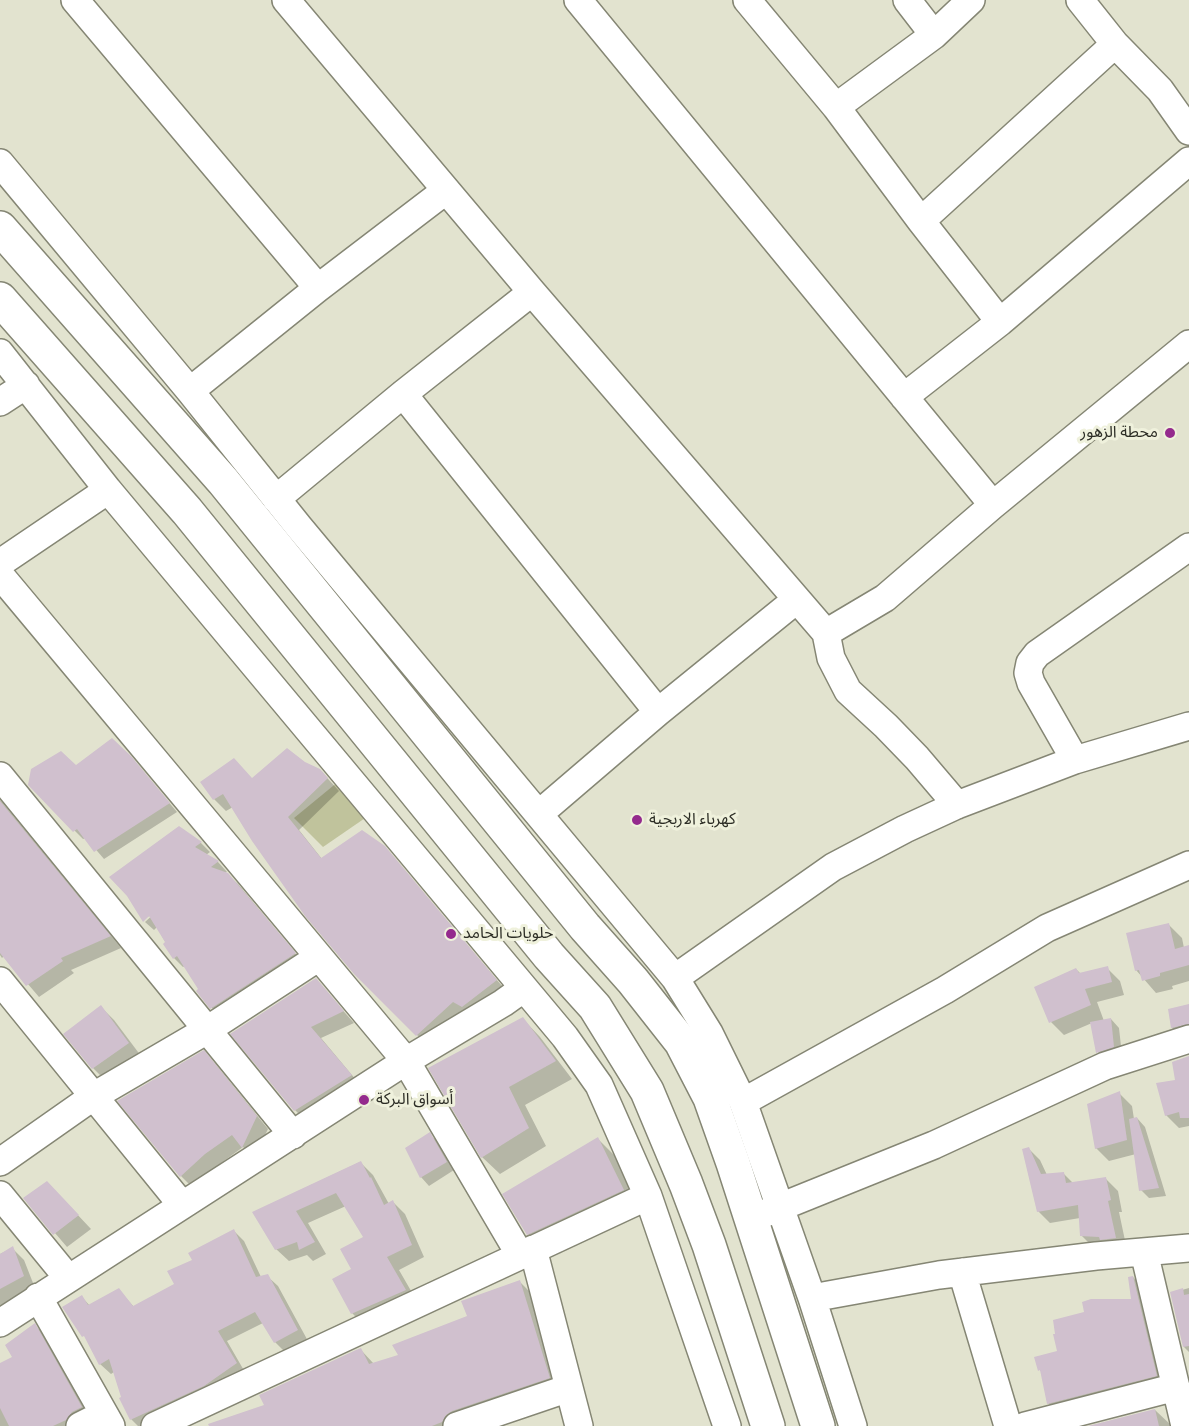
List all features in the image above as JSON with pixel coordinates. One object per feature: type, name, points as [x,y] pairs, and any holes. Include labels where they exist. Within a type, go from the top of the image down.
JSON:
[{"type":"main road","points":[[0,228],[223,481],[681,1042],[766,1213],[818,1426]]},
{"type":"main road","points":[[0,299],[187,511],[549,957],[595,1007],[647,1091],[686,1184],[709,1245],[768,1426]]},
{"type":"street","points":[[75,0],[318,288]]},
{"type":"street","points":[[285,0],[532,292],[826,633],[831,658],[848,691],[894,734],[957,805]]},
{"type":"street","points":[[578,0],[993,506]]},
{"type":"street","points":[[747,0],[836,106],[921,221],[1000,322]]},
{"type":"street","points":[[907,0],[934,35]]},
{"type":"street","points":[[836,106],[934,35],[971,0]]},
{"type":"street","points":[[1080,0],[1115,44],[1160,90],[1189,131]]},
{"type":"street","points":[[921,221],[1115,44]]},
{"type":"street","points":[[904,397],[1000,322],[1189,161]]},
{"type":"street","points":[[0,163],[675,978],[709,1033],[743,1102],[766,1213],[812,1298],[853,1426]]},
{"type":"street","points":[[190,391],[318,288],[446,191]]},
{"type":"street","points":[[276,499],[532,292]]},
{"type":"street","points":[[826,633],[885,598],[1189,344]]},
{"type":"street","points":[[0,353],[108,490],[565,1037],[598,1085],[648,1196],[727,1426]]},
{"type":"street","points":[[0,402],[26,385]]},
{"type":"street","points":[[403,394],[658,712]]},
{"type":"street","points":[[0,562],[108,490]]},
{"type":"street","points":[[1075,760],[1031,683],[1028,673],[1030,663],[1037,654],[1189,547]]},
{"type":"street","points":[[0,575],[406,1061],[526,1252],[579,1426]]},
{"type":"street","points":[[540,813],[658,712],[796,600]]},
{"type":"street","points":[[422,725],[448,704]]},
{"type":"street","points":[[675,978],[833,867],[905,829],[957,805],[1075,760],[1189,726]]},
{"type":"street","points":[[0,776],[293,1135]]},
{"type":"street","points":[[743,1102],[945,990],[1047,928],[1189,865]]},
{"type":"street","points":[[0,1162],[94,1096],[207,1030],[319,957]]},
{"type":"street","points":[[0,981],[182,1206]]},
{"type":"street","points":[[0,1323],[406,1061],[503,1004],[524,988]]},
{"type":"street","points":[[766,1213],[934,1145],[1105,1066],[1189,1039]]},
{"type":"street","points":[[0,1195],[68,1278]]},
{"type":"street","points":[[154,1426],[648,1196]]},
{"type":"street","points":[[812,1298],[962,1272],[1189,1248]]},
{"type":"street","points":[[1144,1252],[1185,1426]]},
{"type":"street","points":[[962,1272],[1008,1426]]},
{"type":"street","points":[[38,1297],[108,1420],[80,1426]]},
{"type":"street","points":[[1025,1426],[1176,1387]]},
{"type":"street","points":[[457,1426],[569,1388]]},
{"type":"green space","points":[[339,781],[371,814],[323,847],[294,818]]},
{"type":"building","points":[[112,738],[131,756],[170,803],[94,852],[77,829],[73,832],[28,785],[31,769],[61,751],[76,765]]},
{"type":"building","points":[[287,748],[305,762],[320,769],[328,778],[288,817],[321,858],[362,830],[385,846],[497,980],[462,1007],[453,1002],[416,1036],[354,974],[305,916],[252,841],[223,794],[213,800],[200,782],[234,758],[252,778]]},
{"type":"building","points":[[0,801],[111,936],[61,958],[63,961],[26,986],[0,953]]},
{"type":"building","points":[[179,826],[202,842],[195,847],[219,861],[211,867],[228,873],[296,953],[210,1009],[196,991],[198,989],[177,956],[173,959],[163,944],[165,942],[149,916],[143,922],[127,896],[109,877]]},
{"type":"building","points":[[1169,923],[1175,949],[1189,945],[1189,965],[1142,981],[1139,970],[1135,971],[1126,933]]},
{"type":"building","points":[[1108,966],[1112,982],[1085,989],[1091,1005],[1049,1023],[1034,987],[1076,968],[1079,973]]},
{"type":"building","points":[[316,978],[344,1011],[311,1027],[352,1075],[294,1111],[230,1034]]},
{"type":"building","points":[[1189,1004],[1189,1024],[1171,1028],[1168,1009]]},
{"type":"building","points":[[101,1005],[129,1043],[92,1069],[63,1034]]},
{"type":"building","points":[[523,1017],[556,1061],[509,1087],[529,1128],[481,1158],[428,1068]]},
{"type":"building","points":[[1111,1018],[1114,1047],[1096,1053],[1090,1022]]},
{"type":"building","points":[[204,1050],[257,1116],[242,1148],[232,1135],[205,1154],[180,1177],[117,1101]]},
{"type":"building","points":[[1189,1056],[1189,1118],[1180,1118],[1179,1112],[1165,1116],[1156,1083],[1175,1080],[1172,1062]]},
{"type":"building","points":[[1120,1091],[1127,1140],[1095,1149],[1087,1104]]},
{"type":"building","points":[[1137,1117],[1159,1188],[1139,1191],[1129,1119]]},
{"type":"building","points":[[430,1132],[447,1162],[420,1178],[405,1148]]},
{"type":"building","points":[[598,1137],[624,1190],[527,1235],[502,1194]]},
{"type":"building","points":[[1029,1147],[1041,1174],[1064,1172],[1066,1183],[1106,1177],[1111,1200],[1108,1201],[1116,1238],[1100,1240],[1099,1237],[1080,1236],[1078,1205],[1037,1212],[1022,1149]]},
{"type":"building","points":[[361,1161],[384,1205],[393,1200],[412,1245],[387,1257],[406,1290],[351,1314],[332,1279],[351,1269],[340,1249],[363,1237],[336,1193],[296,1211],[315,1242],[299,1250],[297,1242],[275,1250],[252,1212]]},
{"type":"building","points":[[47,1181],[79,1215],[53,1235],[23,1198]]},
{"type":"building","points":[[234,1229],[256,1277],[268,1274],[298,1330],[274,1343],[255,1312],[218,1331],[237,1363],[204,1386],[130,1420],[119,1398],[121,1397],[109,1359],[99,1365],[84,1336],[82,1337],[62,1307],[82,1295],[88,1305],[119,1288],[133,1306],[174,1284],[167,1271],[192,1260],[188,1253]]},
{"type":"building","points":[[13,1246],[24,1276],[0,1289],[0,1254]]},
{"type":"building","points":[[1133,1276],[1157,1376],[1047,1404],[1040,1370],[1038,1371],[1034,1357],[1057,1351],[1053,1320],[1084,1312],[1082,1302],[1091,1299],[1131,1299],[1128,1277]]},
{"type":"building","points":[[520,1280],[550,1378],[452,1411],[442,1422],[432,1426],[209,1426],[208,1424],[264,1405],[259,1395],[361,1348],[369,1364],[398,1355],[392,1345],[467,1316],[461,1301]]},
{"type":"building","points":[[1183,1288],[1184,1295],[1189,1294],[1189,1346],[1183,1347],[1170,1292]]},
{"type":"building","points":[[35,1323],[82,1407],[72,1412],[66,1420],[53,1426],[9,1426],[0,1408],[0,1363],[12,1357],[5,1345]]},
{"type":"building","points":[[1155,1409],[1159,1426],[1088,1426]]},
{"type":"place","name":"محطة الزهور","points":[[1170,433]]},
{"type":"place","name":"كهرباء الاربجية","points":[[637,820]]},
{"type":"place","name":"حلويات الحامد","points":[[451,934]]},
{"type":"place","name":"أسواق البركة","points":[[364,1100]]}]
